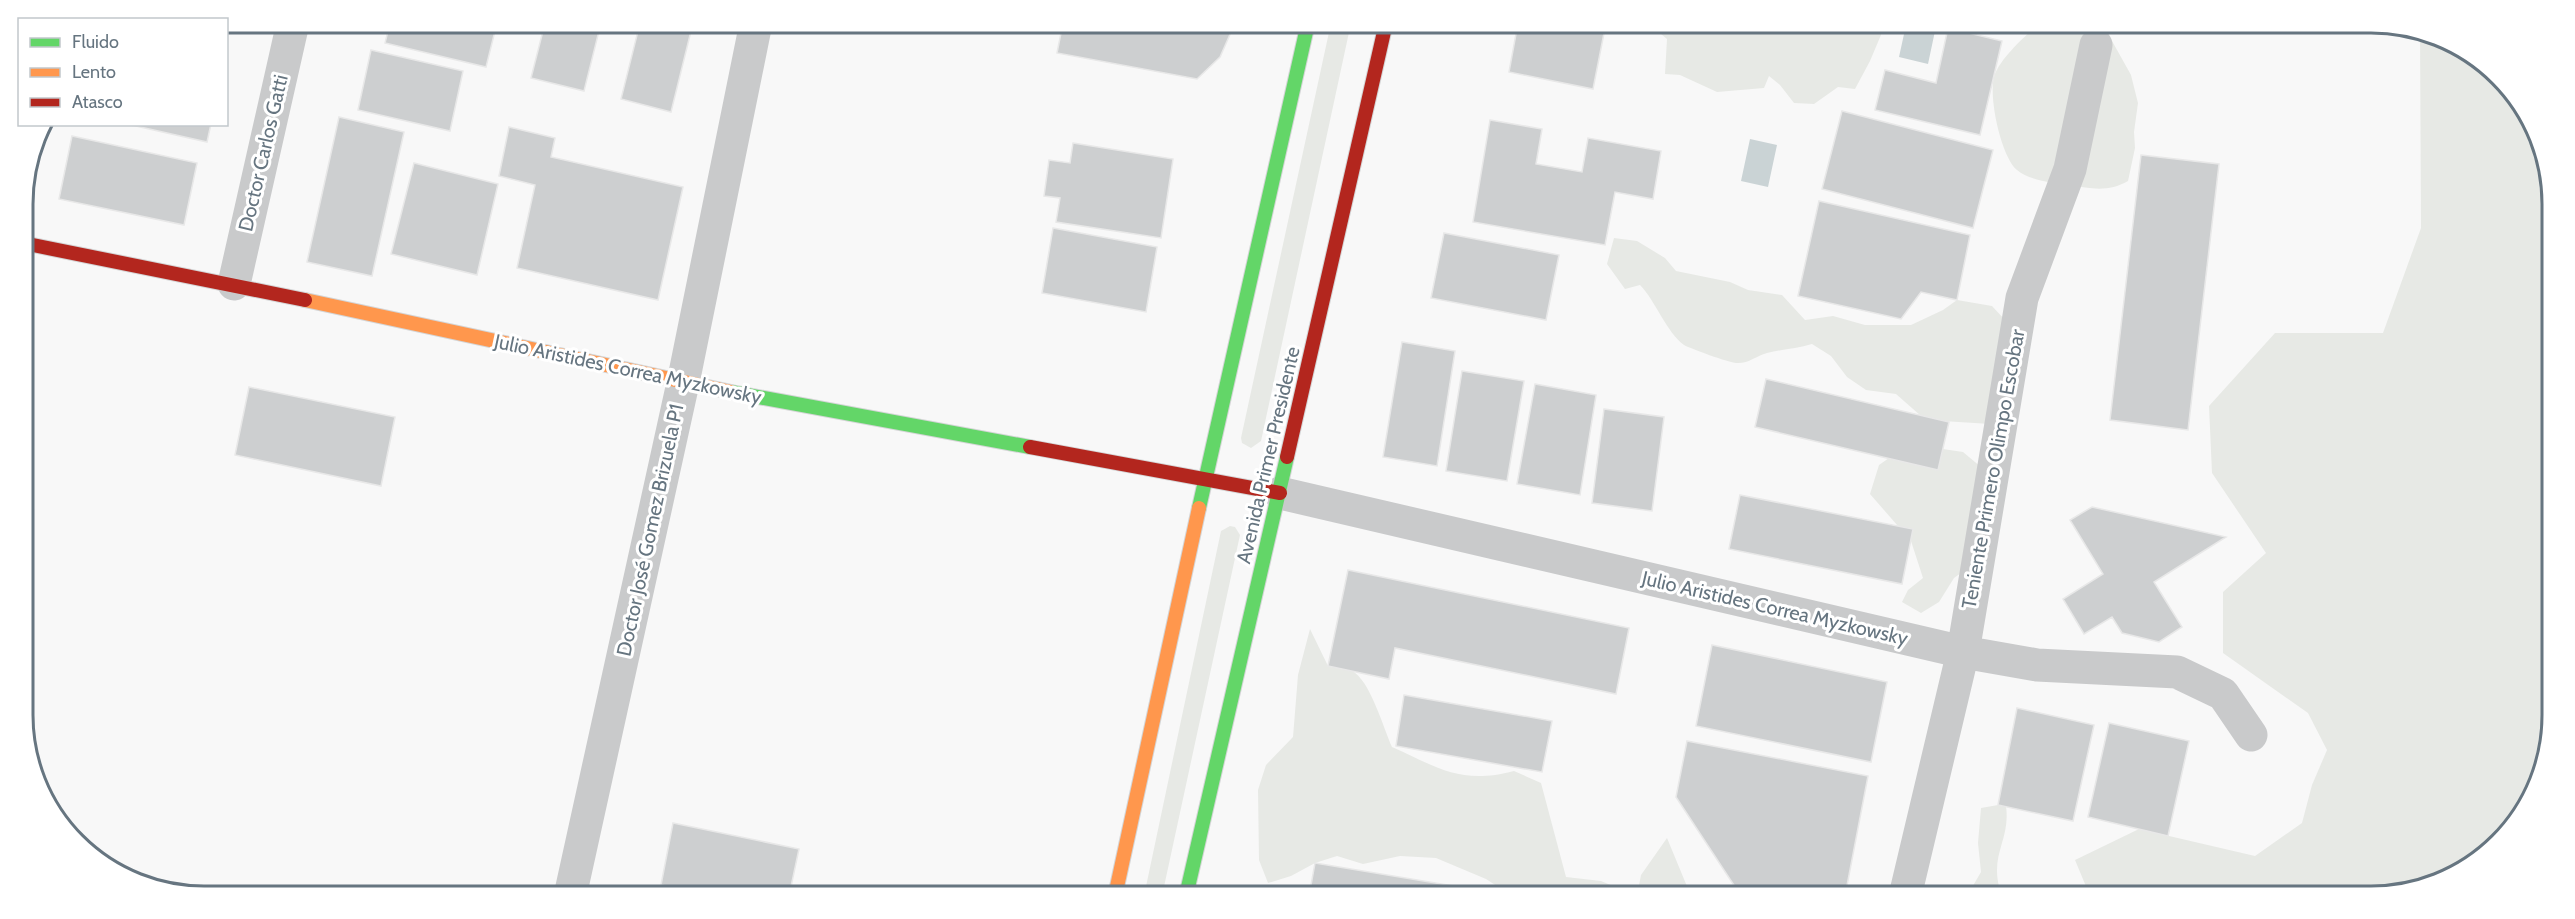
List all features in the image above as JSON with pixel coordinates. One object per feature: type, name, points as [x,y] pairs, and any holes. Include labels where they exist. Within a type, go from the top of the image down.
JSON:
[{"type":"main road","points":[[1116,886],[1306,33]]},
{"type":"main road","name":"Avenida Primer Presidente","points":[[1188,886],[1384,33]]},
{"type":"main road","name":"Julio Aristides Correa Myzkowsky","points":[[33,245],[234,284],[683,383],[1280,493]]},
{"type":"street","name":"Doctor Carlos Gatti","points":[[234,284],[291,33]]},
{"type":"street","name":"Doctor José Gomez Brizuela P1","points":[[572,886],[683,383],[754,33]]},
{"type":"street","name":"Teniente Primero Olimpo Escobar","points":[[1907,886],[1963,652],[1997,436],[2022,298],[2070,169],[2096,45]]},
{"type":"street","name":"Julio Aristides Correa Myzkowsky","points":[[1280,493],[1963,652],[2037,665],[2177,672],[2223,694],[2251,735]]},
{"type":"shaded area","points":[[1329,33],[1349,33],[1261,441],[1251,448],[1242,443],[1241,438]]},
{"type":"shaded area","points":[[1660,33],[1882,33],[1855,89],[1838,87],[1814,104],[1794,103],[1780,85],[1769,76],[1764,88],[1717,92],[1680,75],[1665,74],[1667,39]]},
{"type":"shaded area","points":[[1904,33],[1935,33],[1928,64],[1899,57]]},
{"type":"shaded area","points":[[2029,33],[2108,33],[2131,75],[2138,103],[2134,132],[2135,148],[2128,181],[2114,187],[2086,188],[2036,179],[2022,174],[2011,163],[1997,124],[1993,83],[1998,68],[2008,53]]},
{"type":"shaded area","points":[[2420,40],[2447,51],[2466,62],[2484,75],[2507,100],[2529,138],[2541,181],[2542,727],[2539,749],[2524,791],[2500,828],[2475,851],[2447,868],[2405,883],[2383,886],[2086,886],[2075,860],[2139,829],[2255,856],[2302,823],[2312,785],[2327,750],[2308,713],[2223,653],[2223,592],[2266,553],[2212,473],[2209,406],[2275,333],[2383,333],[2421,228]]},
{"type":"shaded area","points":[[1750,139],[1777,145],[1768,187],[1741,181]]},
{"type":"shaded area","points":[[1614,238],[1637,241],[1665,258],[1676,271],[1730,282],[1748,290],[1782,295],[1805,320],[1833,316],[1865,325],[1911,325],[1943,310],[1957,300],[1992,306],[2005,320],[1990,424],[1943,421],[1921,416],[1896,394],[1866,390],[1847,377],[1831,356],[1812,344],[1767,353],[1740,363],[1726,361],[1684,345],[1672,333],[1646,291],[1640,285],[1625,289],[1607,264]]},
{"type":"shaded area","points":[[1909,444],[1963,452],[1981,467],[1968,568],[1954,578],[1939,602],[1921,613],[1902,602],[1908,590],[1923,578],[1911,541],[1870,494],[1879,465]]},
{"type":"shaded area","points":[[1230,526],[1235,527],[1240,535],[1164,886],[1146,886],[1221,531]]},
{"type":"shaded area","points":[[1310,629],[1328,666],[1352,671],[1365,684],[1392,747],[1451,772],[1479,776],[1514,771],[1541,783],[1566,877],[1601,881],[1613,886],[1497,886],[1486,879],[1436,858],[1400,856],[1363,864],[1337,856],[1315,863],[1291,876],[1268,883],[1259,860],[1258,790],[1266,765],[1293,737],[1298,675]]},
{"type":"shaded area","points":[[2006,806],[2007,819],[1997,870],[1999,886],[1973,886],[1981,872],[1978,843],[1981,808]]},
{"type":"shaded area","points":[[1667,838],[1687,886],[1639,886],[1641,875]]},
{"type":"building","points":[[388,33],[494,33],[486,67],[385,43]]},
{"type":"building","points":[[542,33],[598,33],[584,91],[531,78]]},
{"type":"building","points":[[638,33],[691,33],[671,112],[621,99]]},
{"type":"building","points":[[1061,33],[1231,33],[1220,57],[1197,79],[1057,53]]},
{"type":"building","points":[[1516,33],[1604,33],[1593,89],[1509,72]]},
{"type":"building","points":[[1947,33],[1969,33],[2002,41],[1980,135],[1875,110],[1885,70],[1936,83]]},
{"type":"building","points":[[371,50],[463,71],[450,131],[358,110]]},
{"type":"building","points":[[1842,111],[1993,150],[1973,228],[1822,189]]},
{"type":"building","points":[[339,117],[404,132],[372,276],[307,262]]},
{"type":"building","points":[[1490,120],[1542,129],[1536,164],[1582,172],[1588,138],[1661,151],[1653,199],[1615,192],[1605,245],[1473,222]]},
{"type":"building","points":[[136,126],[211,126],[207,142]]},
{"type":"building","points":[[509,127],[555,138],[551,157],[683,187],[658,300],[517,268],[535,185],[499,176]]},
{"type":"building","points":[[72,136],[197,163],[184,225],[59,199]]},
{"type":"building","points":[[1073,143],[1173,159],[1161,238],[1056,222],[1060,198],[1044,196],[1049,160],[1070,163]]},
{"type":"building","points":[[2141,155],[2219,164],[2188,430],[2110,420]]},
{"type":"building","points":[[414,163],[498,184],[477,275],[391,254]]},
{"type":"building","points":[[1819,201],[1970,235],[1957,300],[1921,292],[1901,319],[1798,296]]},
{"type":"building","points":[[1053,228],[1157,247],[1146,312],[1042,293]]},
{"type":"building","points":[[1444,233],[1559,255],[1546,320],[1431,298]]},
{"type":"building","points":[[1402,342],[1455,351],[1437,466],[1383,457]]},
{"type":"building","points":[[1462,371],[1524,381],[1507,481],[1446,471]]},
{"type":"building","points":[[1766,379],[1949,422],[1938,470],[1755,427]]},
{"type":"building","points":[[1535,384],[1596,395],[1580,495],[1517,484]]},
{"type":"building","points":[[249,387],[395,417],[381,486],[235,455]]},
{"type":"building","points":[[1604,409],[1664,417],[1652,511],[1592,503]]},
{"type":"building","points":[[1740,495],[1913,529],[1902,584],[1729,549]]},
{"type":"building","points":[[2092,507],[2226,537],[2154,582],[2182,627],[2159,642],[2122,633],[2112,617],[2084,634],[2063,599],[2103,574],[2070,520]]},
{"type":"building","points":[[1348,570],[1629,628],[1616,694],[1395,648],[1389,679],[1328,666]]},
{"type":"building","points":[[1712,645],[1887,682],[1871,762],[1696,726]]},
{"type":"building","points":[[1404,695],[1552,721],[1542,772],[1396,746]]},
{"type":"building","points":[[2017,708],[2094,725],[2073,821],[1998,805]]},
{"type":"building","points":[[2109,723],[2189,741],[2168,836],[2088,817]]},
{"type":"building","points":[[1687,741],[1868,776],[1847,886],[1734,886],[1676,797]]},
{"type":"building","points":[[673,823],[799,849],[791,886],[661,885]]},
{"type":"building","points":[[1315,863],[1454,886],[1311,886]]},
{"type":"traffic: fast","points":[[1199,508],[1306,33]]},
{"type":"traffic: fast","points":[[731,392],[1030,447]]},
{"type":"traffic: fast","points":[[1188,886],[1287,457]]},
{"type":"traffic: slow","points":[[305,300],[731,392]]},
{"type":"traffic: slow","points":[[1117,886],[1199,508]]},
{"type":"traffic: jam","points":[[1287,457],[1384,33]]},
{"type":"traffic: jam","points":[[33,245],[305,300]]},
{"type":"traffic: jam","points":[[1030,447],[1280,493]]}]
